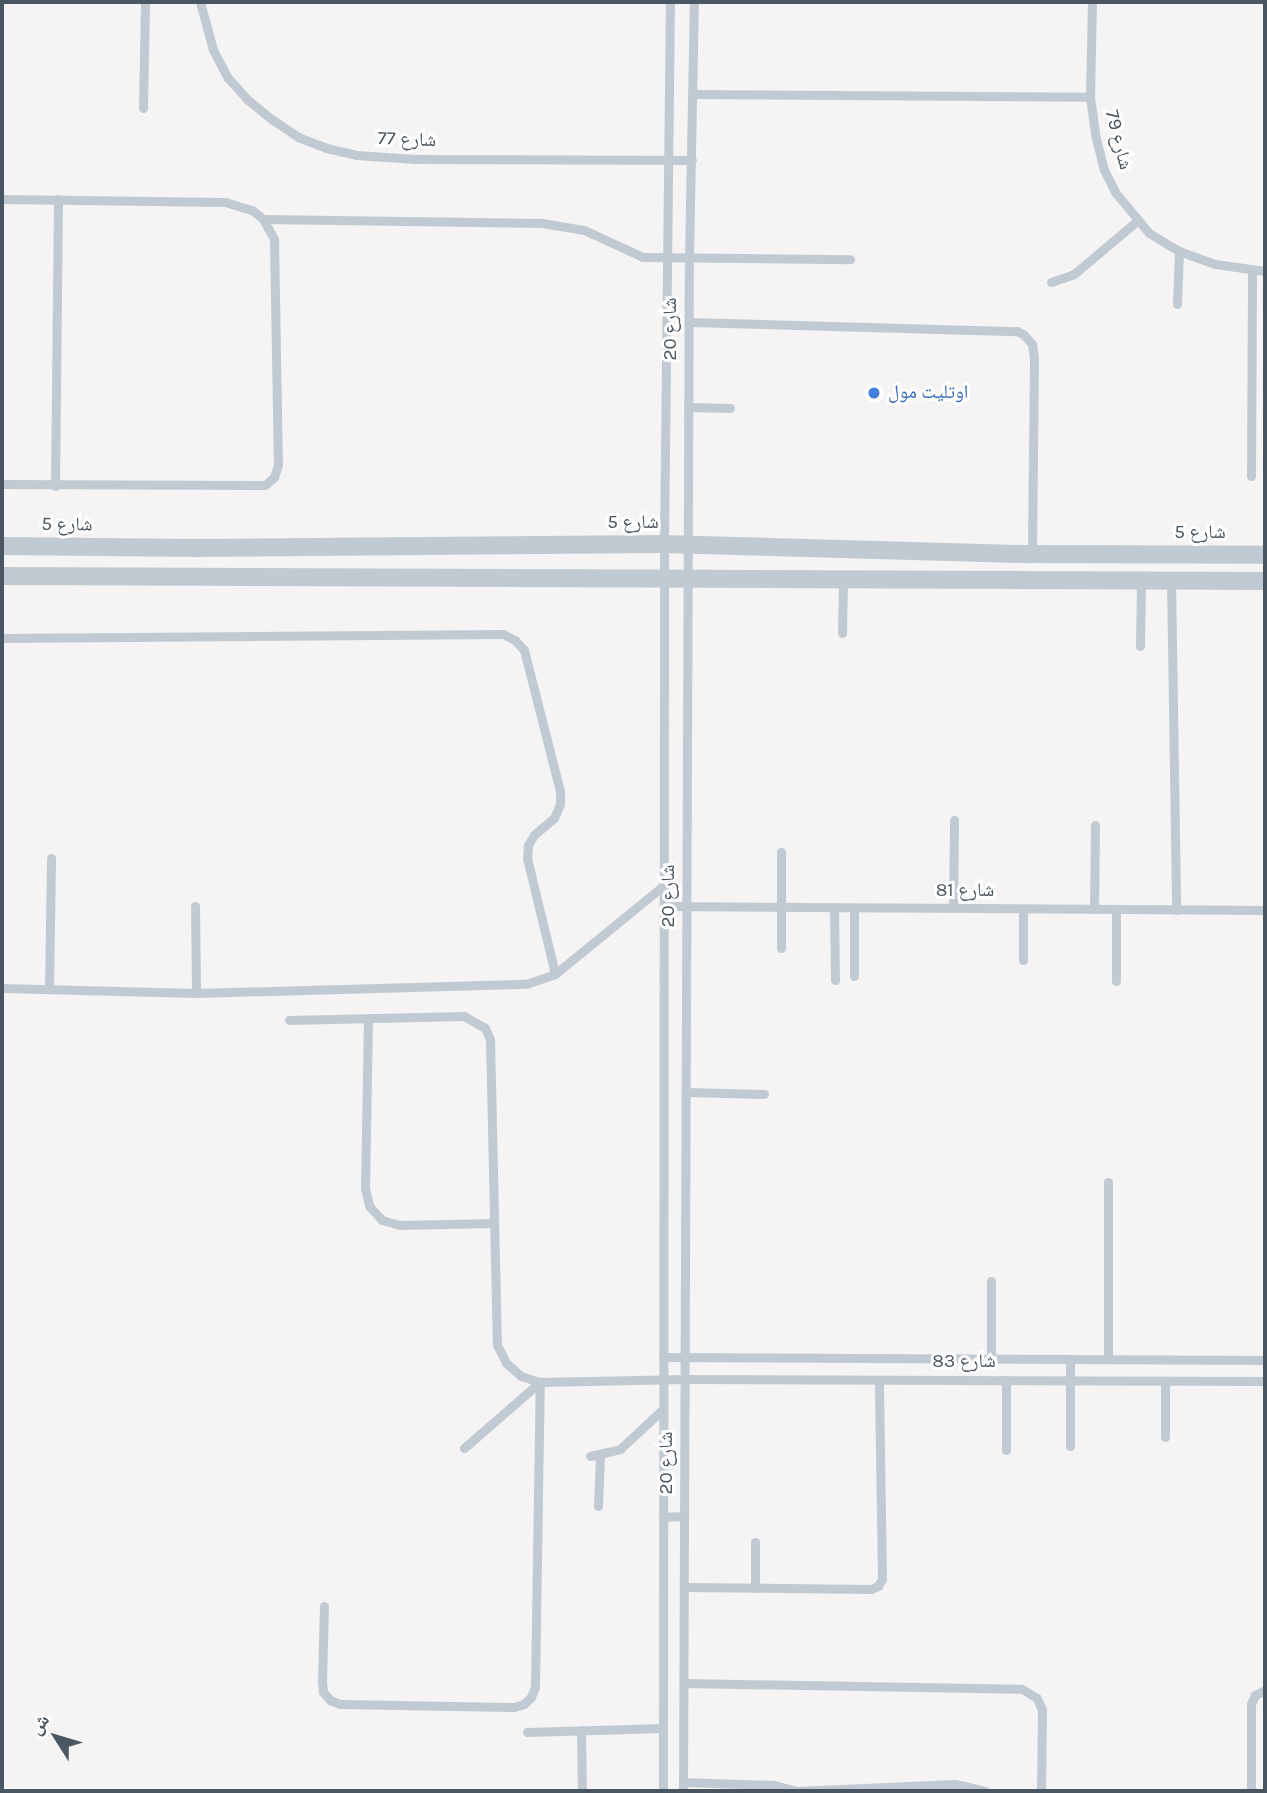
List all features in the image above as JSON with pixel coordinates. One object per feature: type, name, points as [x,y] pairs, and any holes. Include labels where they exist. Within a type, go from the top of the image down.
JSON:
[{"type":"street","name":"شارع 5","points":[[2,546],[196,548],[688,544],[1032,554],[1265,555]]},
{"type":"street","points":[[2,576],[1265,581]]},
{"type":"lane","points":[[143,108],[145,2]]},
{"type":"lane","name":"شارع 77","points":[[200,2],[213,50],[228,78],[272,120],[298,136],[326,148],[356,155],[415,159],[692,160]]},
{"type":"lane","name":"شارع 20","points":[[663,1791],[664,544],[670,2]]},
{"type":"lane","name":"شارع 20","points":[[683,1786],[688,407],[694,2]]},
{"type":"lane","name":"شارع 79","points":[[1092,2],[1090,97],[1104,170],[1115,192],[1149,233],[1179,251],[1215,264],[1265,271]]},
{"type":"lane","points":[[694,94],[1090,97]]},
{"type":"lane","points":[[2,199],[225,202],[252,209],[263,219],[274,239],[278,465],[274,477],[265,485],[2,484]]},
{"type":"lane","points":[[55,486],[58,199]]},
{"type":"lane","points":[[263,219],[553,224],[584,230],[643,257],[850,259]]},
{"type":"lane","points":[[1051,282],[1074,274],[1137,220]]},
{"type":"lane","points":[[1177,304],[1179,251]]},
{"type":"lane","points":[[1251,476],[1252,270]]},
{"type":"lane","points":[[689,322],[1017,331],[1023,334],[1032,344],[1034,359],[1032,554]]},
{"type":"lane","points":[[688,407],[730,408]]},
{"type":"lane","points":[[842,633],[843,579]]},
{"type":"lane","points":[[1140,646],[1141,580]]},
{"type":"lane","points":[[1171,580],[1177,909]]},
{"type":"lane","points":[[2,638],[503,634],[515,640],[524,650],[560,791],[560,804],[554,818],[534,835],[528,845],[527,858],[555,974]]},
{"type":"lane","points":[[953,908],[954,820]]},
{"type":"lane","points":[[1094,909],[1095,825]]},
{"type":"lane","points":[[781,852],[781,948]]},
{"type":"lane","points":[[49,989],[51,858]]},
{"type":"lane","points":[[2,988],[196,993],[526,984],[555,974],[664,884]]},
{"type":"lane","points":[[195,906],[196,993]]},
{"type":"lane","name":"شارع 81","points":[[664,906],[1265,910]]},
{"type":"lane","points":[[834,907],[835,980]]},
{"type":"lane","points":[[854,908],[854,976]]},
{"type":"lane","points":[[1023,909],[1023,960]]},
{"type":"lane","points":[[1116,909],[1116,981]]},
{"type":"lane","points":[[289,1020],[464,1016],[485,1028],[490,1039],[497,1345],[506,1363],[521,1376],[540,1382]]},
{"type":"lane","points":[[368,1018],[365,1188],[369,1206],[382,1220],[400,1225],[494,1223]]},
{"type":"lane","points":[[686,1092],[764,1094]]},
{"type":"lane","points":[[1108,1182],[1108,1359]]},
{"type":"lane","points":[[991,1281],[991,1358]]},
{"type":"lane","name":"شارع 83","points":[[663,1357],[1265,1360]]},
{"type":"lane","points":[[1070,1359],[1070,1446]]},
{"type":"lane","name":"شارع 83","points":[[540,1382],[663,1379],[1265,1381]]},
{"type":"lane","points":[[684,1587],[871,1589],[878,1586],[882,1579],[879,1380]]},
{"type":"lane","points":[[1006,1380],[1006,1450]]},
{"type":"lane","points":[[1165,1381],[1165,1437]]},
{"type":"lane","points":[[464,1448],[540,1382]]},
{"type":"lane","points":[[324,1606],[322,1681],[323,1692],[330,1700],[340,1704],[514,1707],[524,1704],[531,1697],[534,1687],[540,1382]]},
{"type":"lane","points":[[598,1506],[595,1456],[620,1449],[663,1409]]},
{"type":"lane","points":[[663,1517],[684,1516]]},
{"type":"lane","points":[[755,1542],[755,1588]]},
{"type":"lane","points":[[684,1683],[1022,1689],[1037,1698],[1042,1710],[1041,1791]]},
{"type":"lane","points":[[1251,1791],[1251,1704],[1255,1695],[1265,1690]]},
{"type":"lane","points":[[527,1732],[663,1728]]},
{"type":"lane","points":[[581,1730],[582,1791]]},
{"type":"lane","points":[[683,1786],[774,1785],[797,1791],[817,1791],[955,1784],[985,1791]]},
{"type":"place","name":"اوتليت مول","points":[[874,393]]}]
